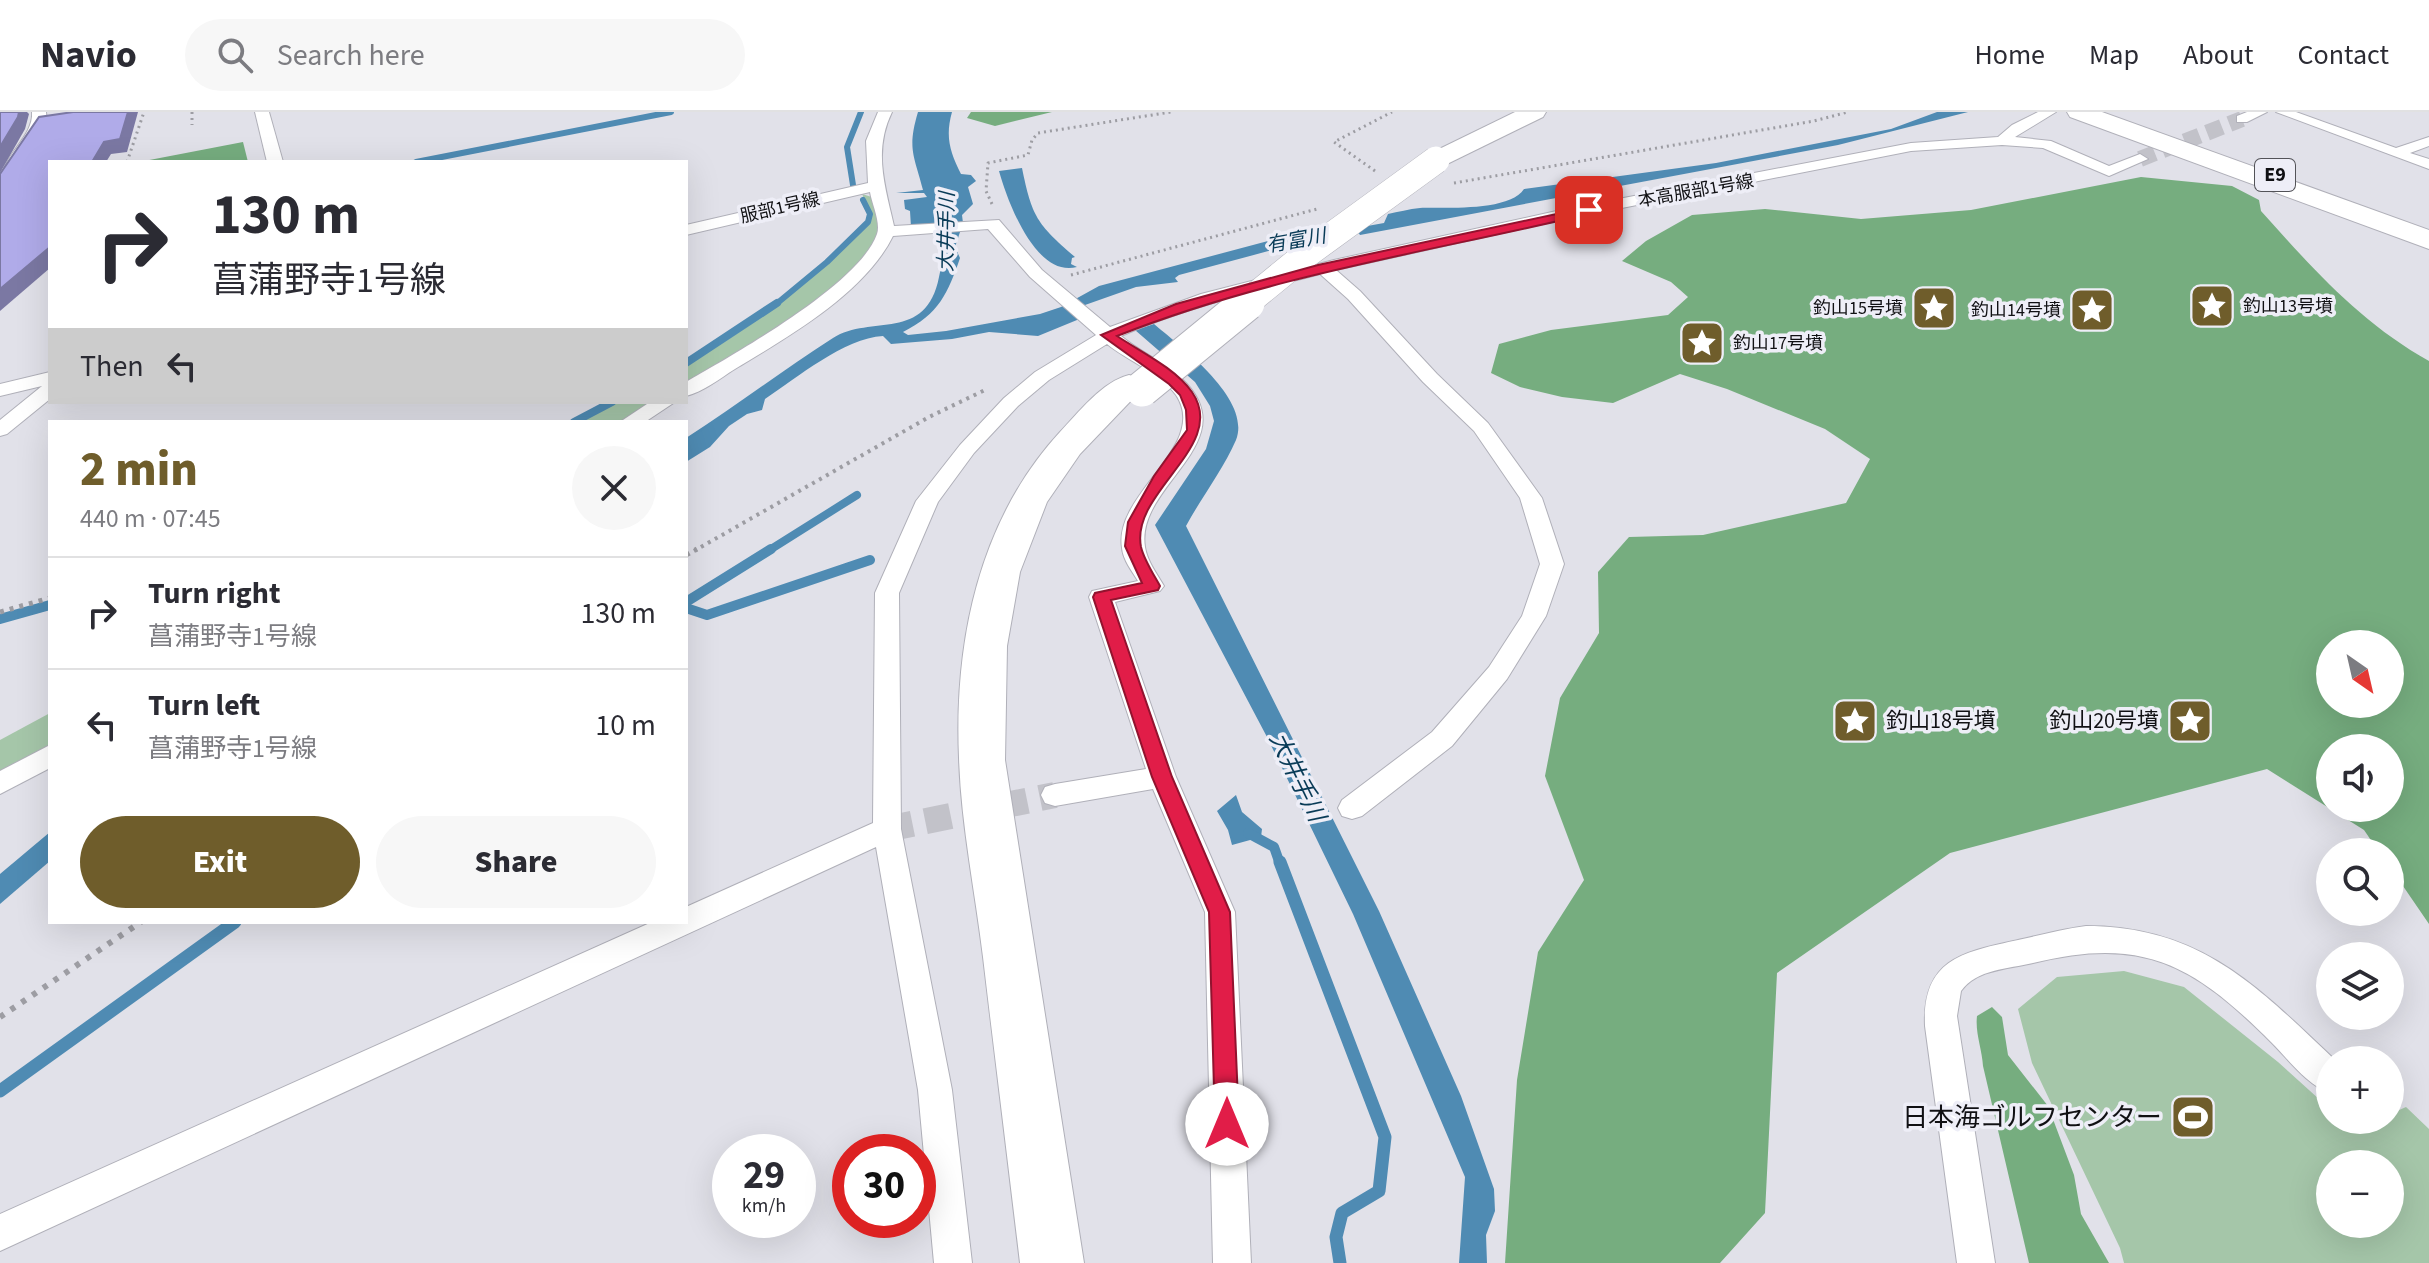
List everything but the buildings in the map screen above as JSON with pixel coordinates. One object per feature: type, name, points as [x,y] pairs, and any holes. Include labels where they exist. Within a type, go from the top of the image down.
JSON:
[{"type":"highway","points":[[1052,1263],[982,760],[986,629],[1000,571],[1025,509],[1048,470],[1078,433],[1135,387],[1430,159],[1520,112]]},
{"type":"highway","points":[[1430,159],[1534,112]]},
{"type":"highway","points":[[2079,112],[2429,240]]},
{"type":"highway","name":"E9","points":[[2124,112],[2275,175],[2429,233]]},
{"type":"highway","name":"E9","points":[[2217,134],[2248,138],[2429,218]]},
{"type":"highway","points":[[1080,1263],[1004,757],[1001,687],[1007,627],[1019,573],[1043,509],[1093,435],[1135,387]]},
{"type":"street","points":[[262,112],[274,160]]},
{"type":"street","points":[[885,112],[877,123],[871,146],[875,186],[893,230]]},
{"type":"street","name":"本高服部1号線","points":[[953,1263],[935,1090],[887,829],[887,593],[927,501],[967,449],[1011,402],[1104,331],[1194,302],[1323,268],[1561,215],[1911,147],[2002,141],[2017,128],[2049,112]]},
{"type":"street","points":[[2248,138],[2260,112]]},
{"type":"street","points":[[2283,112],[2429,164]]},
{"type":"street","points":[[3,175],[44,118]]},
{"type":"street","points":[[2002,141],[2046,144],[2109,171],[2140,159]]},
{"type":"street","points":[[2396,153],[2429,141]]},
{"type":"street","name":"服部1号線","points":[[688,230],[875,186]]},
{"type":"street","points":[[893,230],[985,225],[1104,331],[1174,381],[1186,394],[1193,410],[1194,430],[1162,476],[1136,522],[1133,546],[1152,586],[1101,597],[1162,777],[1220,912],[1232,1263]]},
{"type":"street","points":[[688,389],[827,298],[866,265],[893,230]]},
{"type":"street","points":[[1323,268],[1354,295],[1430,378],[1481,427],[1531,498],[1552,564],[1534,616],[1498,673],[1442,739],[1352,808]]},
{"type":"street","points":[[0,390],[48,378]]},
{"type":"street","points":[[0,430],[48,391]]},
{"type":"street","points":[[634,420],[662,404]]},
{"type":"street","points":[[0,784],[48,756]]},
{"type":"street","points":[[1055,795],[1162,777]]},
{"type":"street","points":[[688,919],[887,829]]},
{"type":"street","points":[[0,1233],[677,924]]},
{"type":"street","points":[[1976,1263],[1945,1042],[1942,999],[1951,977],[1970,963],[2086,939],[2118,938],[2150,943],[2184,955],[2242,993],[2316,1064]]},
{"type":"path","points":[[128,160],[144,112]]},
{"type":"path","points":[[192,112],[192,125]]},
{"type":"path","points":[[985,225],[993,205],[986,191],[988,163],[1028,155],[1032,140],[1038,133],[1171,112]]},
{"type":"path","points":[[1382,176],[1334,142],[1392,112]]},
{"type":"path","points":[[1582,161],[1848,112]]},
{"type":"path","points":[[688,554],[929,417],[995,385],[1042,376]]},
{"type":"path","points":[[0,612],[48,599]]},
{"type":"path","points":[[0,1017],[138,924]]},
{"type":"green space","points":[[971,112],[1052,112],[995,126],[967,118]]},
{"type":"green space","points":[[243,142],[248,160],[149,160]]},
{"type":"green space","points":[[2141,177],[2232,186],[2259,200],[2261,211],[2319,274],[2360,312],[2381,330],[2429,361],[2429,924],[2404,887],[2404,838],[2369,838],[2364,830],[2351,822],[2404,822],[2404,734],[2316,734],[2316,800],[2267,769],[1950,853],[1777,973],[1765,1213],[1720,1263],[1505,1263],[1517,1080],[1538,952],[1584,880],[1545,776],[1560,698],[1599,633],[1598,572],[1629,537],[1703,535],[1846,503],[1870,459],[1825,429],[1727,389],[1680,374],[1613,403],[1562,397],[1520,387],[1491,373],[1499,344],[1551,330],[1668,315],[1688,297],[1671,282],[1622,261],[1646,241],[1692,215],[1765,209],[1861,219],[1971,210]]},
{"type":"green space","points":[[862,194],[875,198],[881,233],[842,280],[793,319],[688,384],[688,363],[784,300],[870,222],[872,214]]},
{"type":"green space","points":[[612,404],[652,404],[624,420],[584,420]]},
{"type":"green space","points":[[48,714],[48,751],[0,779],[0,740]]},
{"type":"green space","name":"日本海ゴルフセンター","points":[[2124,971],[2184,987],[2278,1062],[2316,1096],[2316,1134],[2404,1134],[2406,1107],[2429,1129],[2429,1263],[2124,1263],[2120,1248],[2032,1063],[2018,1009],[2057,977]]},
{"type":"green space","points":[[1992,1007],[2002,1017],[2008,1055],[2048,1106],[2074,1175],[2081,1214],[2109,1263],[2029,1263],[1978,1035],[1977,1016]]},
{"type":"water","points":[[918,112],[952,112],[949,137],[954,159],[961,174],[971,175],[976,181],[968,187],[973,204],[962,215],[963,223],[955,247],[960,258],[951,282],[934,310],[903,332],[908,335],[1040,314],[1061,307],[1099,286],[1268,241],[1273,243],[1384,223],[1388,214],[1420,208],[1491,205],[1505,202],[1524,189],[1716,163],[1891,129],[1937,112],[1968,112],[1838,145],[1360,235],[1358,232],[1306,241],[1179,275],[1175,278],[1178,282],[1136,287],[1085,305],[1077,320],[1038,336],[989,332],[952,339],[891,344],[883,336],[868,338],[837,351],[806,370],[765,399],[762,410],[747,414],[729,426],[710,447],[688,461],[688,437],[814,350],[848,331],[910,319],[922,311],[932,298],[941,264],[940,242],[934,230],[911,227],[910,211],[905,209],[904,200],[927,197],[924,193],[896,193],[923,190],[912,144]]},
{"type":"water","points":[[1022,168],[1029,198],[1038,218],[1075,257],[1071,264],[1077,267],[1062,267],[1049,261],[1026,235],[1009,201],[999,171]]},
{"type":"water","name":"大井手川","points":[[1154,324],[1211,375],[1234,408],[1238,424],[1236,440],[1186,526],[1379,911],[1461,1096],[1494,1189],[1495,1211],[1486,1235],[1487,1263],[1459,1263],[1465,1177],[1353,914],[1267,737],[1155,525],[1206,449],[1214,421],[1210,406],[1195,382],[1135,330]]},
{"type":"water","points":[[1236,795],[1242,812],[1262,829],[1261,837],[1232,845],[1217,811]]},
{"type":"water","points":[[48,834],[48,863],[0,904],[0,874]]},
{"type":"waterway","points":[[426,160],[671,112]]},
{"type":"waterway","points":[[853,185],[847,147],[861,112]]},
{"type":"waterway","points":[[775,305],[827,262],[868,222],[870,214],[863,200]]},
{"type":"waterway","points":[[688,362],[777,303]]},
{"type":"waterway","points":[[578,420],[608,404]]},
{"type":"waterway","points":[[768,551],[857,495]]},
{"type":"waterway","points":[[688,601],[771,549]]},
{"type":"waterway","points":[[688,609],[707,615],[870,560]]},
{"type":"waterway","points":[[0,619],[48,606]]},
{"type":"waterway","points":[[1248,833],[1274,847],[1280,864]]},
{"type":"waterway","points":[[1280,862],[1385,1137],[1379,1191],[1342,1213],[1336,1237],[1340,1263]]},
{"type":"waterway","points":[[0,1091],[232,924]]},
{"type":"tunnel","points":[[2140,159],[2242,119]]},
{"type":"tunnel","points":[[887,829],[1055,795]]},
{"type":"place","name":"釣山13号墳","points":[[2212,306]]},
{"type":"place","name":"釣山15号墳","points":[[1934,308]]},
{"type":"place","name":"釣山14号墳","points":[[2092,310]]},
{"type":"place","name":"釣山17号墳","points":[[1702,343]]},
{"type":"place","name":"釣山18号墳","points":[[1855,721]]},
{"type":"place","name":"釣山20号墳","points":[[2190,721]]},
{"type":"place","name":"日本海ゴルフセンター","points":[[2193,1117]]},
{"type":"route","points":[[1227,1124],[1220,912],[1162,777],[1101,597],[1152,586],[1133,546],[1136,522],[1162,476],[1194,430],[1193,410],[1186,394],[1174,381],[1108,335],[1154,315],[1207,298],[1441,240],[1589,210]]},
{"type":"water label","name":"有富川","points":[[1296,241]]}]
